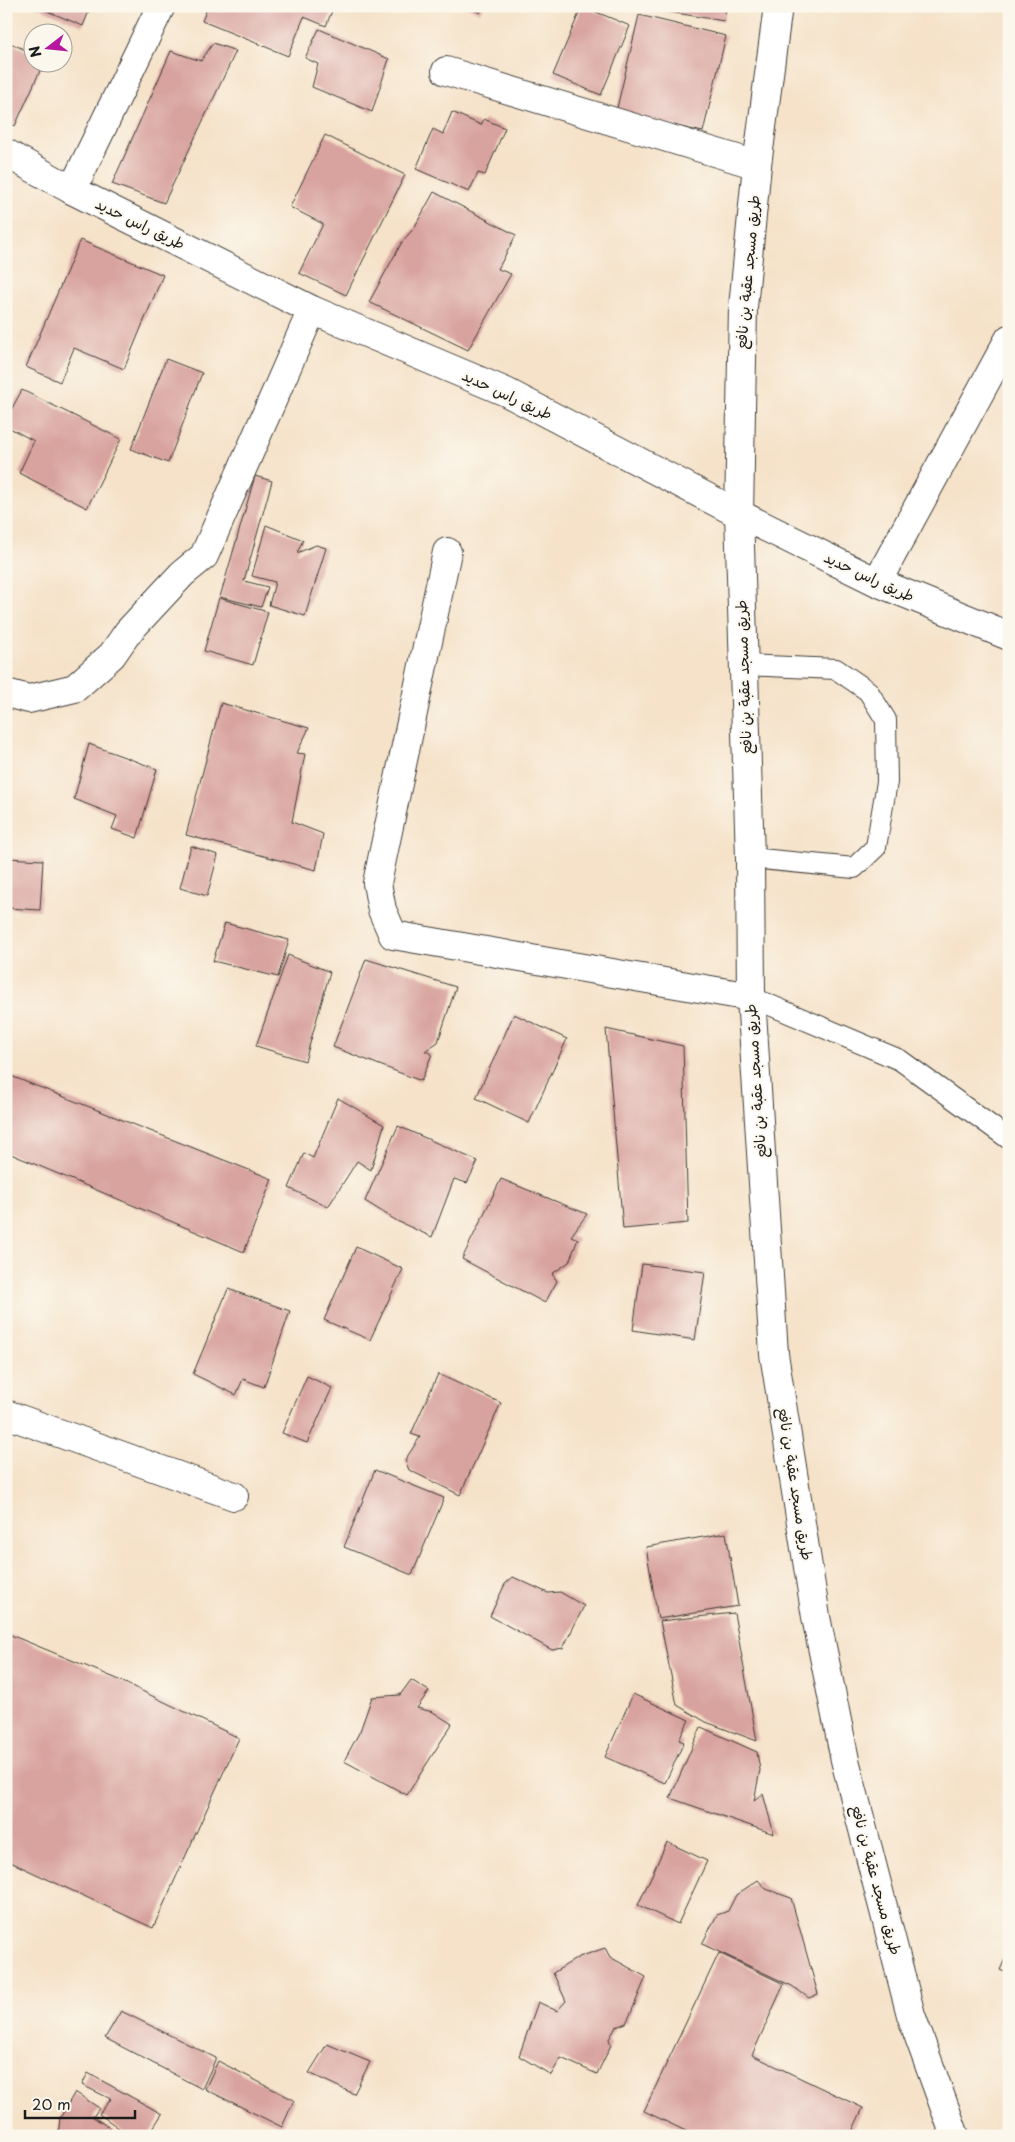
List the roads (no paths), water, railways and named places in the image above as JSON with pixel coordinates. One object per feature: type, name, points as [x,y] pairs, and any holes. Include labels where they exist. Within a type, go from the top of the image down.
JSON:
[{"type":"street","points":[[72,190],[161,6]]},
{"type":"street","name":"طريق مسجد عقبة بن نافع","points":[[778,6],[758,165],[743,307],[739,514],[750,858],[751,997],[774,1354],[816,1617],[845,1760],[911,2015],[955,2136]]},
{"type":"street","points":[[446,71],[758,165]]},
{"type":"street","name":"طريق راس حديد","points":[[6,153],[72,190],[312,310],[506,392],[739,514],[876,582],[1009,636]]},
{"type":"street","points":[[6,692],[29,699],[75,688],[112,655],[128,632],[182,574],[204,556],[312,310]]},
{"type":"street","points":[[876,582],[1009,339]]},
{"type":"street","points":[[446,552],[377,883],[382,910],[394,935],[751,997]]},
{"type":"street","points":[[6,1414],[234,1496]]},
{"type":"lane","points":[[744,665],[836,669],[868,691],[886,720],[887,782],[876,846],[854,868],[750,858]]},
{"type":"lane","points":[[751,997],[900,1060],[1009,1139]]}]
